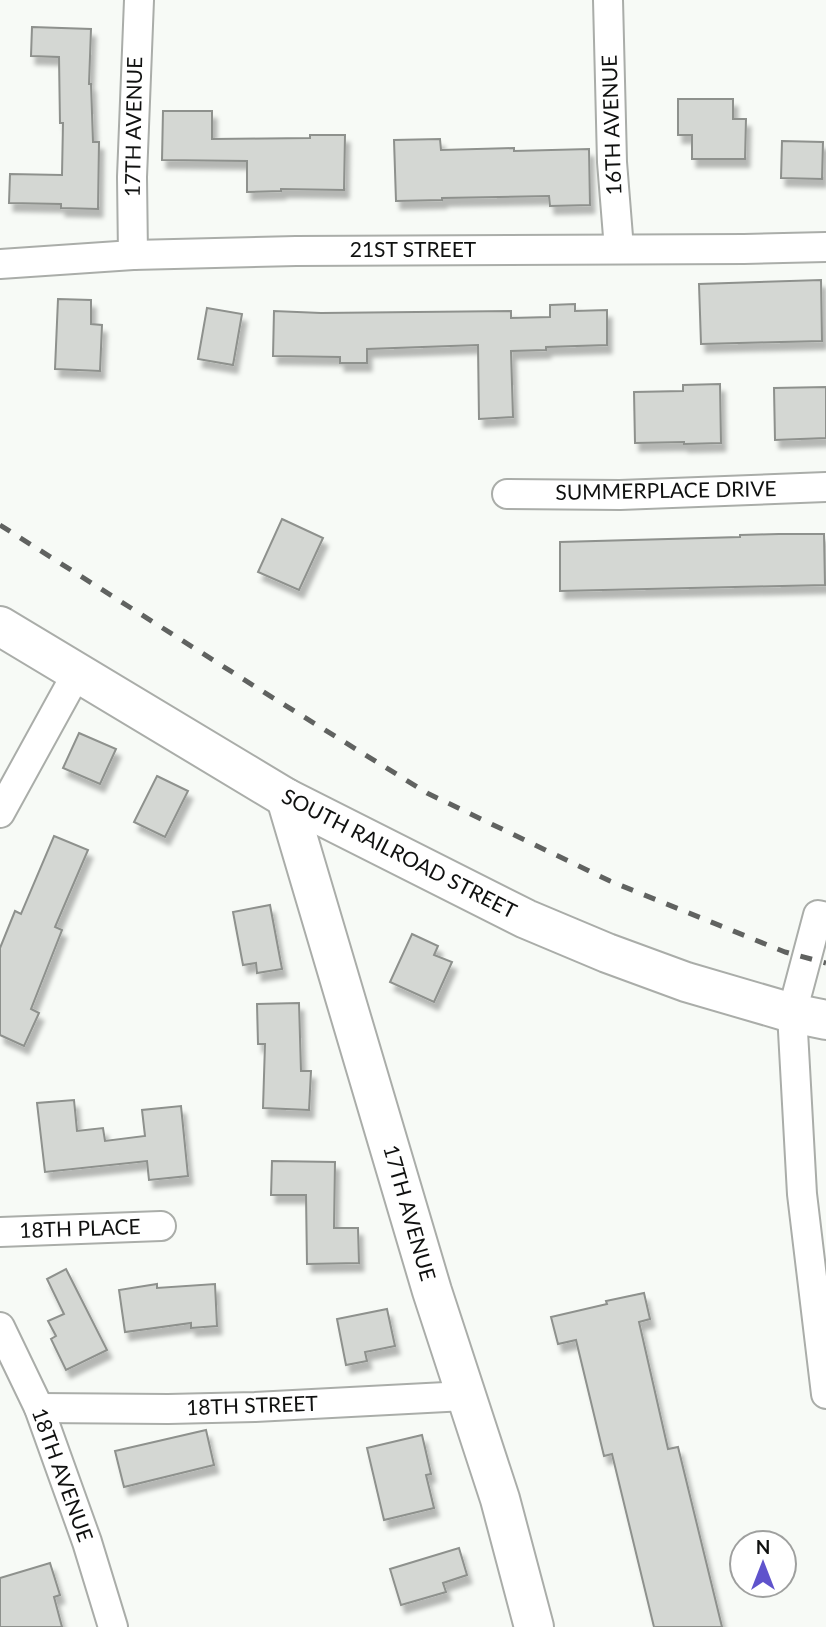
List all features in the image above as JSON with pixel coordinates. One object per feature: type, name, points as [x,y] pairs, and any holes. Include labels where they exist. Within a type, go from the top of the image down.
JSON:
[{"type":"street","name":"17TH AVENUE","points":[[134,255],[132,177],[139,0]]},
{"type":"street","name":"16TH AVENUE","points":[[608,0],[612,162],[619,249]]},
{"type":"street","name":"21ST STREET","points":[[0,264],[134,255],[309,251],[826,247]]},
{"type":"street","name":"SUMMERPLACE DRIVE","points":[[507,494],[620,495],[826,487]]},
{"type":"street","name":"SOUTH RAILROAD STREET","points":[[0,626],[286,798],[526,919],[686,982],[809,1016]]},
{"type":"street","points":[[0,813],[78,673]]},
{"type":"street","name":"17TH AVENUE","points":[[286,798],[428,1277],[500,1499],[534,1627]]},
{"type":"street","points":[[822,916],[809,1016],[802,1194],[826,1394]]},
{"type":"street","name":"18TH PLACE","points":[[0,1232],[161,1226]]},
{"type":"street","name":"18TH AVENUE","points":[[0,1327],[39,1408],[87,1542],[113,1627]]},
{"type":"street","name":"18TH STREET","points":[[39,1408],[255,1408],[465,1396]]},
{"type":"building","points":[[32,27],[91,29],[89,84],[93,142],[99,142],[98,209],[61,208],[61,204],[9,203],[10,174],[62,175],[63,123],[60,123],[59,57],[31,56]]},
{"type":"building","points":[[678,99],[733,99],[733,119],[746,119],[745,159],[692,159],[692,135],[678,135]]},
{"type":"building","points":[[163,111],[212,111],[212,139],[345,135],[344,190],[281,189],[247,192],[247,161],[162,160]]},
{"type":"building","points":[[440,139],[441,150],[589,149],[590,205],[550,206],[549,196],[396,201],[394,140]]},
{"type":"building","points":[[782,141],[823,142],[822,179],[781,178]]},
{"type":"building","points":[[821,280],[822,341],[701,344],[699,284]]},
{"type":"building","points":[[58,299],[91,300],[91,324],[102,325],[100,371],[55,369]]},
{"type":"building","points":[[575,304],[575,311],[607,310],[607,345],[511,351],[513,417],[479,419],[478,345],[367,349],[367,363],[340,363],[340,357],[273,356],[274,311],[511,311],[511,318],[550,317],[550,305]]},
{"type":"building","points":[[207,308],[242,314],[233,365],[198,359]]},
{"type":"building","points":[[720,384],[721,443],[635,443],[634,392],[683,391],[683,385]]},
{"type":"building","points":[[826,387],[826,438],[775,440],[774,388]]},
{"type":"building","points":[[282,519],[323,538],[299,590],[258,572]]},
{"type":"building","points":[[824,534],[825,585],[560,591],[560,542]]},
{"type":"building","points":[[79,733],[116,749],[100,784],[63,768]]},
{"type":"building","points":[[157,776],[188,791],[165,837],[134,822]]},
{"type":"building","points":[[54,836],[88,850],[55,927],[62,930],[31,1009],[39,1013],[24,1046],[0,1035],[0,948],[15,911],[21,914]]},
{"type":"building","points":[[270,905],[282,969],[257,973],[256,963],[243,965],[233,912]]},
{"type":"building","points":[[412,934],[438,946],[434,955],[452,962],[434,1002],[390,982]]},
{"type":"building","points":[[299,1003],[301,1071],[311,1071],[309,1110],[263,1108],[265,1044],[258,1044],[257,1004]]},
{"type":"building","points":[[74,1100],[77,1131],[103,1128],[105,1141],[145,1136],[142,1110],[181,1106],[188,1176],[149,1180],[147,1161],[45,1172],[37,1103]]},
{"type":"building","points":[[272,1161],[335,1162],[334,1228],[358,1228],[359,1263],[307,1264],[306,1195],[271,1195]]},
{"type":"building","points":[[66,1269],[107,1350],[66,1370],[51,1339],[56,1336],[48,1321],[64,1314],[47,1279]]},
{"type":"building","points":[[157,1284],[157,1288],[215,1284],[217,1326],[191,1328],[191,1323],[125,1332],[119,1290]]},
{"type":"building","points":[[644,1293],[650,1319],[639,1322],[668,1449],[678,1447],[722,1627],[654,1627],[612,1454],[604,1456],[576,1340],[558,1344],[551,1317]]},
{"type":"building","points":[[387,1309],[395,1346],[365,1352],[367,1361],[346,1365],[337,1319]]},
{"type":"building","points":[[206,1430],[214,1465],[124,1487],[115,1451]]},
{"type":"building","points":[[422,1435],[431,1474],[426,1475],[434,1508],[384,1520],[367,1448]]},
{"type":"building","points":[[459,1548],[467,1575],[443,1583],[446,1592],[401,1605],[390,1569]]},
{"type":"building","points":[[50,1563],[60,1595],[54,1597],[62,1627],[0,1627],[0,1578]]},
{"type":"railway","points":[[0,525],[427,793],[610,881],[785,952],[826,963]]}]
